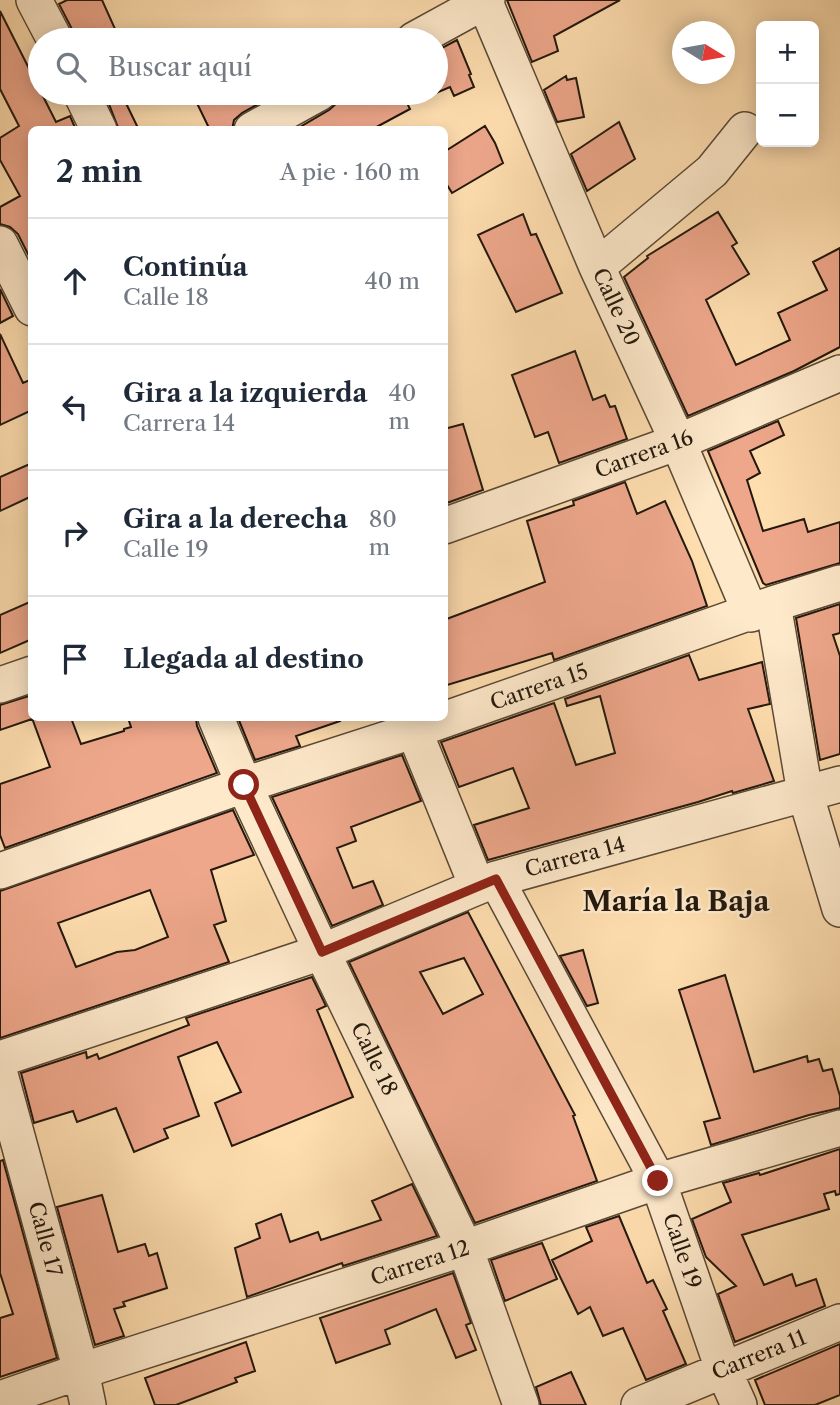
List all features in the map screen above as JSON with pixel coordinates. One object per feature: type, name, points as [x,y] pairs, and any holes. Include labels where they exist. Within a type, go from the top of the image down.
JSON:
[{"type":"street","points":[[34,0],[49,28]]},
{"type":"street","points":[[436,28],[485,1]]},
{"type":"street","name":"Calle 20","points":[[485,1],[597,267],[678,442],[762,609],[804,793],[840,909]]},
{"type":"street","points":[[87,105],[97,126]]},
{"type":"street","points":[[259,126],[297,105]]},
{"type":"street","points":[[597,267],[712,171],[746,130]]},
{"type":"street","points":[[11,257],[28,298]]},
{"type":"street","name":"Carrera 16","points":[[448,525],[678,442],[840,373]]},
{"type":"street","name":"Carrera 15","points":[[448,712],[840,583]]},
{"type":"street","points":[[0,685],[28,675]]},
{"type":"street","name":"Calle 18","points":[[217,721],[322,952],[465,1248],[521,1405]]},
{"type":"street","name":"Carrera 15","points":[[0,871],[412,724]]},
{"type":"street","name":"Calle 19","points":[[412,724],[486,882],[658,1181],[723,1369],[739,1405]]},
{"type":"street","name":"Carrera 14","points":[[0,1059],[322,952],[486,882],[840,784]]},
{"type":"street","name":"Calle 17","points":[[0,1074],[88,1405]]},
{"type":"street","name":"Carrera 12","points":[[0,1399],[465,1248],[658,1181],[840,1128]]},
{"type":"street","name":"Carrera 11","points":[[639,1405],[840,1322]]},
{"type":"building","points":[[67,0],[102,0],[115,28],[71,28],[59,4]]},
{"type":"building","points":[[507,0],[620,0],[554,36],[558,51],[532,62]]},
{"type":"building","points":[[0,11],[28,66],[28,105],[47,105],[56,122],[70,116],[74,126],[28,126],[28,254],[18,234],[10,227],[0,224],[0,207],[20,196],[0,160],[0,138],[19,126],[0,89]]},
{"type":"building","points":[[457,40],[474,87],[454,96],[450,87],[448,88],[448,45]]},
{"type":"building","points":[[566,76],[567,80],[576,78],[584,117],[557,122],[544,90]]},
{"type":"building","points":[[109,105],[127,105],[137,126],[117,126]]},
{"type":"building","points":[[198,105],[256,105],[234,120],[233,126],[208,126]]},
{"type":"building","points":[[335,105],[408,105],[410,109],[378,126],[302,126]]},
{"type":"building","points":[[619,122],[635,159],[587,191],[571,154]]},
{"type":"building","points":[[485,126],[503,163],[452,193],[448,186],[448,149]]},
{"type":"building","points":[[718,212],[737,243],[732,246],[749,274],[706,300],[736,365],[790,340],[778,313],[827,290],[813,262],[840,248],[840,347],[794,371],[688,416],[624,277],[648,258],[647,256]]},
{"type":"building","points":[[523,214],[531,235],[536,234],[562,293],[516,312],[478,235]]},
{"type":"building","points":[[0,289],[13,316],[0,323]]},
{"type":"building","points":[[0,334],[23,383],[28,381],[28,412],[0,425]]},
{"type":"building","points":[[575,351],[593,400],[605,395],[610,407],[615,406],[627,439],[559,463],[548,432],[535,437],[512,375]]},
{"type":"building","points":[[778,421],[784,435],[750,451],[760,473],[747,480],[763,531],[804,519],[808,532],[840,522],[840,563],[766,585],[708,451]]},
{"type":"building","points":[[463,424],[483,490],[448,503],[448,428]]},
{"type":"building","points":[[28,465],[28,498],[0,511],[0,477]]},
{"type":"building","points":[[625,482],[637,514],[665,501],[692,561],[707,606],[554,660],[552,653],[448,685],[448,618],[545,582],[527,521],[574,505],[573,501]]},
{"type":"building","points":[[28,603],[28,641],[0,653],[0,615]]},
{"type":"building","points":[[840,604],[840,633],[833,635],[840,656],[840,754],[820,760],[796,618]]},
{"type":"building","points":[[689,655],[699,680],[762,662],[770,704],[748,709],[774,781],[488,860],[474,825],[529,808],[513,768],[459,787],[441,742],[554,703],[576,765],[615,753],[600,696],[567,706],[565,699]]},
{"type":"building","points":[[28,696],[28,720],[0,730],[0,705]]},
{"type":"building","points":[[33,721],[72,721],[81,744],[124,731],[131,727],[129,721],[196,721],[217,773],[5,848],[0,835],[0,784],[50,767]]},
{"type":"building","points":[[239,721],[340,721],[296,736],[300,746],[255,760]]},
{"type":"building","points":[[402,755],[421,801],[351,827],[356,841],[337,848],[353,888],[373,881],[383,905],[332,926],[272,797]]},
{"type":"building","points":[[233,810],[254,855],[211,870],[226,921],[214,925],[229,962],[0,1038],[0,891]],"holes":[[[150,890],[168,937],[135,950],[117,952],[76,967],[58,923]]]},
{"type":"building","points":[[468,912],[575,1115],[573,1116],[597,1181],[475,1223],[349,962]],"holes":[[[464,958],[483,994],[443,1014],[420,972]]]},
{"type":"building","points":[[583,950],[598,1003],[587,1006],[560,956]]},
{"type":"building","points":[[725,975],[754,1072],[807,1056],[808,1062],[819,1059],[823,1071],[832,1069],[840,1096],[840,1108],[711,1145],[704,1122],[720,1118],[679,990]]},
{"type":"building","points":[[312,977],[326,1006],[317,1010],[353,1097],[232,1146],[215,1103],[241,1092],[217,1042],[178,1057],[199,1116],[164,1129],[168,1138],[134,1152],[116,1108],[77,1122],[73,1111],[34,1123],[21,1073],[86,1052],[87,1058],[97,1054],[99,1059],[189,1025],[186,1018]]},
{"type":"building","points":[[840,1149],[840,1194],[836,1195],[835,1191],[824,1194],[829,1209],[742,1235],[764,1285],[792,1274],[796,1286],[816,1279],[825,1306],[735,1342],[718,1294],[736,1286],[706,1257],[692,1219],[731,1202],[723,1183],[759,1173],[760,1175]]},
{"type":"building","points":[[3,1160],[57,1358],[0,1377],[0,1318],[13,1314],[0,1273],[0,1161]]},
{"type":"building","points":[[412,1184],[437,1236],[343,1266],[342,1263],[247,1297],[235,1248],[260,1238],[256,1224],[281,1214],[290,1242],[318,1232],[321,1240],[381,1220],[372,1201]]},
{"type":"building","points":[[102,1195],[118,1252],[145,1244],[149,1256],[157,1253],[167,1288],[123,1302],[125,1306],[114,1309],[124,1336],[95,1345],[57,1207]]},
{"type":"building","points":[[619,1216],[647,1283],[653,1280],[667,1309],[663,1311],[686,1364],[646,1380],[623,1328],[603,1336],[590,1307],[578,1314],[552,1260],[592,1241],[586,1227]]},
{"type":"building","points":[[542,1243],[557,1279],[505,1301],[491,1260]]},
{"type":"building","points":[[453,1273],[471,1323],[466,1325],[476,1350],[456,1358],[436,1309],[385,1330],[390,1344],[336,1363],[320,1318]]},
{"type":"building","points":[[246,1342],[255,1371],[235,1378],[237,1382],[176,1405],[155,1405],[145,1378]]},
{"type":"building","points":[[840,1344],[840,1395],[815,1405],[765,1405],[755,1380]]},
{"type":"building","points":[[571,1372],[586,1405],[541,1405],[536,1387]]},
{"type":"district","name":"María la Baja","points":[[676,901]]},
{"type":"route","points":[[244,785],[322,952],[496,879],[658,1181]]}]
